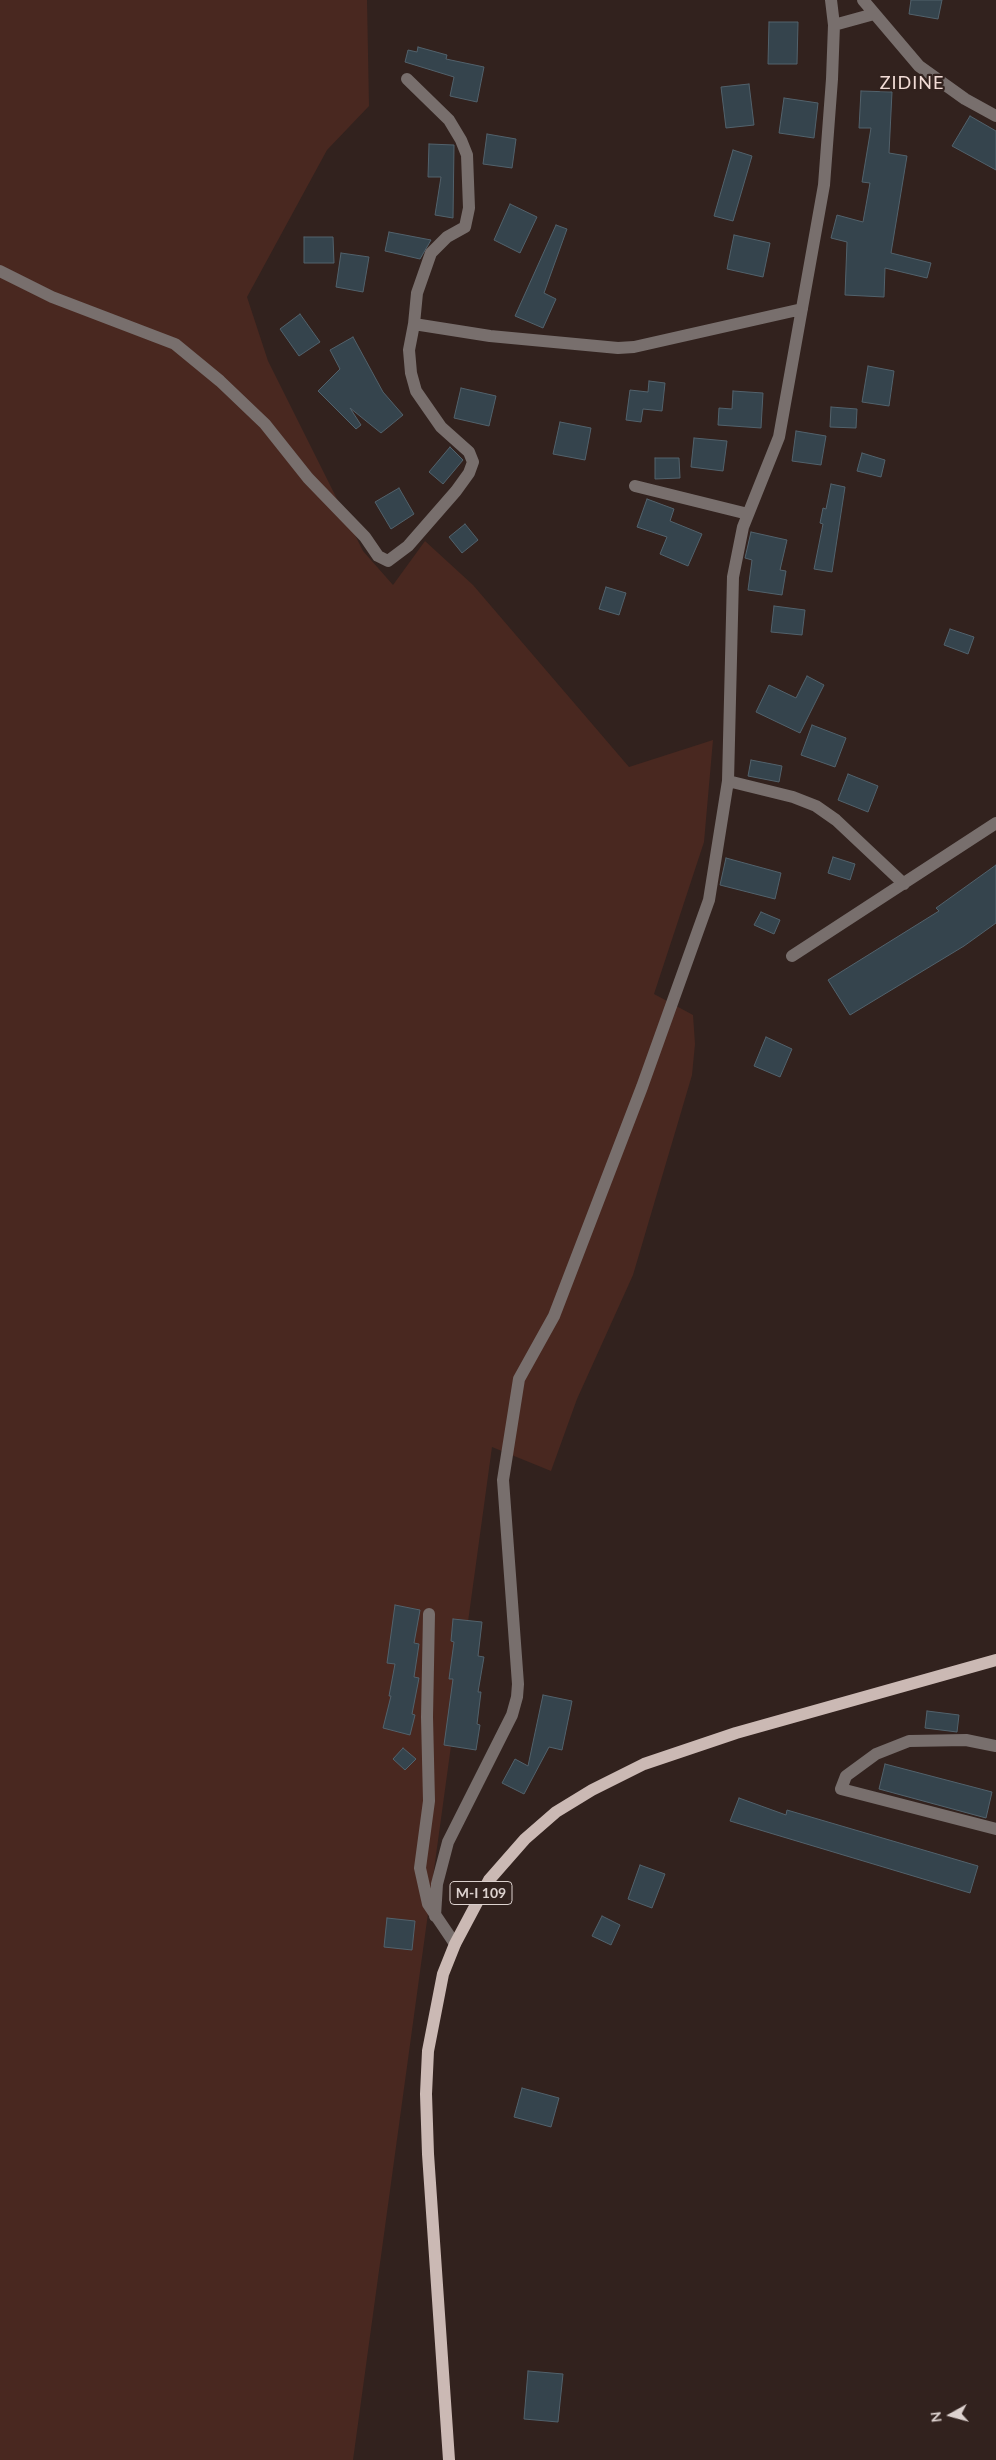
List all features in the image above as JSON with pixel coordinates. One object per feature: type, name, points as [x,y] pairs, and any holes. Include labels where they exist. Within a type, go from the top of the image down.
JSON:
[{"type":"main road","name":"M-I 109","points":[[449,2460],[428,2154],[426,2094],[428,2051],[443,1974],[475,1903],[504,1861],[525,1839],[556,1812],[592,1790],[644,1764],[684,1749],[996,1660]]},
{"type":"street","points":[[434,1916],[437,1884],[448,1842],[512,1715],[517,1698],[518,1684],[503,1480],[519,1379],[554,1316],[642,1087],[709,900],[728,781],[733,577],[743,528],[779,437],[824,185],[834,25],[830,0]]},
{"type":"street","points":[[863,0],[919,66],[965,99],[996,116]]},
{"type":"street","points":[[834,25],[853,18],[874,14]]},
{"type":"street","points":[[0,271],[52,297],[175,344],[220,381],[265,424],[308,478],[365,537],[378,556],[388,561],[408,546],[450,498],[470,473],[473,462],[469,452],[441,427],[416,391],[411,373],[409,350],[417,293],[431,254],[447,237],[465,227],[469,208],[467,155],[461,140],[449,120],[407,80]]},
{"type":"street","points":[[414,324],[490,336],[618,348],[634,347],[802,309]]},
{"type":"street","points":[[635,486],[748,514]]},
{"type":"street","points":[[728,781],[793,797],[816,806],[836,820],[904,884]]},
{"type":"street","points":[[792,956],[996,823]]},
{"type":"street","points":[[429,1614],[427,1717],[429,1802],[420,1868],[422,1885],[434,1916],[455,1944]]},
{"type":"street","points":[[996,1746],[966,1740],[909,1741],[876,1754],[846,1776],[840,1789],[996,1829]]},
{"type":"shaded area","points":[[0,0],[367,0],[369,106],[327,150],[247,297],[268,361],[363,551],[393,585],[425,541],[473,585],[629,767],[713,740],[704,842],[654,994],[693,1015],[695,1044],[692,1075],[633,1275],[577,1399],[551,1471],[492,1447],[353,2460],[0,2460]]},
{"type":"building","points":[[911,0],[942,0],[938,19],[909,14]]},
{"type":"building","points":[[769,22],[798,22],[797,64],[768,64]]},
{"type":"building","points":[[418,47],[447,55],[446,59],[484,67],[477,102],[450,96],[454,77],[405,62],[408,50],[417,52]]},
{"type":"building","points":[[749,84],[754,125],[726,128],[721,87]]},
{"type":"building","points":[[861,91],[892,92],[889,153],[907,156],[891,253],[931,263],[927,278],[885,268],[884,297],[845,295],[847,242],[831,238],[837,215],[863,222],[870,183],[862,182],[871,128],[859,128]]},
{"type":"building","points":[[784,98],[818,103],[814,138],[779,133]]},
{"type":"building","points":[[970,116],[996,131],[996,170],[952,146]]},
{"type":"building","points":[[487,134],[516,139],[512,168],[483,164]]},
{"type":"building","points":[[429,144],[454,145],[453,218],[435,215],[441,177],[428,177]]},
{"type":"building","points":[[733,150],[752,156],[733,221],[714,216]]},
{"type":"building","points":[[510,204],[537,217],[520,253],[494,240]]},
{"type":"building","points":[[556,225],[567,229],[544,293],[556,299],[543,328],[515,316]]},
{"type":"building","points":[[389,232],[431,240],[420,259],[385,251]]},
{"type":"building","points":[[734,235],[770,243],[763,277],[727,269]]},
{"type":"building","points":[[304,237],[333,237],[334,263],[304,263]]},
{"type":"building","points":[[341,253],[369,257],[363,292],[336,287]]},
{"type":"building","points":[[300,314],[320,342],[299,356],[280,329]]},
{"type":"building","points":[[353,337],[383,392],[403,415],[381,433],[350,408],[361,425],[356,429],[318,391],[340,369],[330,350]]},
{"type":"building","points":[[868,366],[894,371],[889,406],[862,402]]},
{"type":"building","points":[[649,381],[665,383],[662,411],[643,409],[641,422],[626,420],[630,390],[648,392]]},
{"type":"building","points":[[461,388],[496,396],[489,426],[454,418]]},
{"type":"building","points":[[733,391],[763,393],[761,428],[718,425],[719,408],[732,409]]},
{"type":"building","points":[[831,407],[857,409],[856,428],[830,427]]},
{"type":"building","points":[[560,422],[591,428],[585,460],[553,454]]},
{"type":"building","points":[[796,431],[826,436],[821,465],[792,461]]},
{"type":"building","points":[[694,438],[727,441],[723,471],[691,467]]},
{"type":"building","points":[[450,447],[463,460],[443,484],[429,472]]},
{"type":"building","points":[[862,453],[885,460],[881,477],[857,471]]},
{"type":"building","points":[[655,458],[679,458],[680,478],[655,479]]},
{"type":"building","points":[[831,484],[845,487],[832,572],[814,569],[823,524],[820,523],[823,508],[826,509]]},
{"type":"building","points":[[399,488],[414,514],[391,529],[375,502]]},
{"type":"building","points":[[647,499],[674,509],[670,521],[702,534],[688,566],[660,554],[667,537],[637,527]]},
{"type":"building","points":[[465,524],[478,540],[462,553],[449,537]]},
{"type":"building","points":[[751,532],[787,540],[780,570],[786,571],[782,595],[748,590],[752,560],[745,558]]},
{"type":"building","points":[[606,587],[626,593],[619,615],[599,609]]},
{"type":"building","points":[[774,606],[805,610],[802,635],[771,632]]},
{"type":"building","points":[[950,629],[974,637],[968,654],[944,645]]},
{"type":"building","points":[[807,676],[824,685],[800,733],[756,712],[769,685],[796,698]]},
{"type":"building","points":[[812,725],[846,738],[835,767],[801,755]]},
{"type":"building","points":[[751,760],[782,766],[779,782],[748,776]]},
{"type":"building","points":[[848,774],[878,786],[868,812],[838,800]]},
{"type":"building","points":[[833,857],[855,864],[850,880],[828,873]]},
{"type":"building","points":[[726,858],[781,873],[775,899],[720,885]]},
{"type":"building","points":[[996,865],[996,923],[964,946],[850,1015],[828,980],[939,911],[936,908]]},
{"type":"building","points":[[761,912],[780,920],[774,934],[754,925]]},
{"type":"building","points":[[766,1037],[792,1049],[780,1077],[754,1066]]},
{"type":"building","points":[[395,1605],[420,1610],[414,1643],[419,1644],[414,1677],[419,1678],[412,1714],[415,1715],[410,1735],[383,1728],[391,1696],[389,1696],[395,1664],[387,1663]]},
{"type":"building","points":[[453,1619],[482,1622],[478,1656],[484,1657],[478,1692],[481,1692],[477,1724],[480,1725],[476,1750],[444,1745],[453,1679],[449,1679],[454,1642],[451,1641]]},
{"type":"building","points":[[543,1695],[572,1701],[562,1750],[549,1747],[524,1794],[502,1783],[515,1759],[528,1766]]},
{"type":"building","points":[[927,1711],[959,1715],[957,1732],[925,1728]]},
{"type":"building","points":[[403,1748],[416,1759],[405,1770],[393,1759]]},
{"type":"building","points":[[885,1764],[992,1792],[986,1818],[879,1789]]},
{"type":"building","points":[[739,1798],[786,1815],[787,1810],[978,1866],[970,1893],[730,1821]]},
{"type":"building","points":[[640,1865],[665,1874],[652,1908],[628,1899]]},
{"type":"building","points":[[602,1916],[620,1925],[611,1945],[592,1936]]},
{"type":"building","points":[[387,1918],[415,1921],[412,1950],[384,1947]]},
{"type":"building","points":[[522,2088],[559,2098],[551,2127],[514,2117]]},
{"type":"building","points":[[528,2371],[563,2374],[558,2422],[524,2419]]},
{"type":"district","name":"ZIDINE","points":[[912,83]]}]
